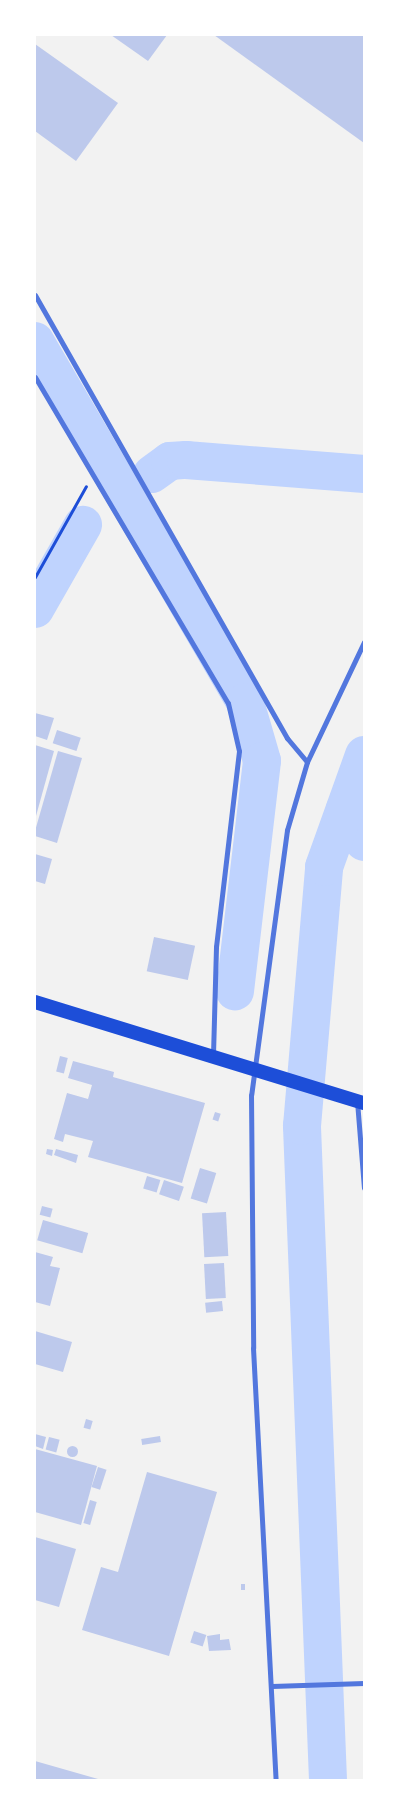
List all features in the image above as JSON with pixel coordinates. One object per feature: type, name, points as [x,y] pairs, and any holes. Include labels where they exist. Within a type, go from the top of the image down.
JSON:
[{"type":"highway","points":[[35,1002],[212,1058],[256,1068],[360,1101]]},
{"type":"street","points":[[35,295],[287,738],[307,762]]},
{"type":"street","points":[[35,376],[228,703],[239,751],[216,947],[212,1058]]},
{"type":"street","points":[[276,1780],[253,1348],[251,1094],[287,830],[307,762],[364,642]]},
{"type":"street","points":[[360,1101],[364,1188]]},
{"type":"street","points":[[272,1686],[364,1682]]},
{"type":"path","points":[[35,577],[93,474]]},
{"type":"building","points":[[111,35],[167,35],[148,61]]},
{"type":"building","points":[[214,35],[364,35],[364,143]]},
{"type":"building","points":[[35,44],[118,103],[76,161],[35,131]]},
{"type":"building","points":[[35,713],[54,718],[47,740],[35,736]]},
{"type":"building","points":[[57,730],[81,738],[76,751],[53,743]]},
{"type":"building","points":[[35,745],[54,751],[36,816],[35,816]]},
{"type":"building","points":[[58,751],[82,758],[57,843],[35,836],[35,831]]},
{"type":"building","points":[[35,854],[52,859],[45,884],[35,881]]},
{"type":"building","points":[[154,937],[195,946],[188,980],[147,971]]},
{"type":"building","points":[[60,1056],[68,1058],[64,1073],[56,1072]]},
{"type":"building","points":[[73,1061],[114,1072],[113,1077],[205,1103],[182,1183],[88,1157],[93,1141],[65,1134],[63,1142],[54,1139],[67,1093],[88,1099],[92,1085],[68,1078]]},
{"type":"building","points":[[215,1112],[221,1114],[218,1121],[213,1120]]},
{"type":"building","points":[[47,1149],[53,1150],[52,1156],[46,1154]]},
{"type":"building","points":[[56,1149],[78,1155],[76,1163],[54,1155]]},
{"type":"building","points":[[200,1168],[216,1173],[207,1204],[191,1199]]},
{"type":"building","points":[[147,1176],[160,1180],[157,1193],[143,1188]]},
{"type":"building","points":[[164,1180],[184,1187],[179,1201],[159,1194]]},
{"type":"building","points":[[42,1206],[53,1209],[50,1218],[40,1215]]},
{"type":"building","points":[[226,1212],[228,1256],[204,1257],[202,1213]]},
{"type":"building","points":[[43,1220],[88,1233],[82,1253],[37,1240]]},
{"type":"building","points":[[35,1252],[53,1257],[50,1266],[60,1268],[50,1306],[35,1302]]},
{"type":"building","points":[[224,1263],[226,1298],[206,1299],[204,1264]]},
{"type":"building","points":[[222,1301],[223,1311],[206,1313],[205,1303]]},
{"type":"building","points":[[35,1331],[72,1342],[63,1372],[35,1364]]},
{"type":"building","points":[[86,1419],[93,1421],[90,1430],[84,1428]]},
{"type":"building","points":[[35,1434],[46,1437],[43,1449],[35,1446]]},
{"type":"building","points":[[160,1436],[161,1442],[142,1445],[141,1439]]},
{"type":"building","points":[[49,1437],[60,1440],[56,1452],[46,1450]]},
{"type":"building","points":[[70,1446],[74,1446],[77,1451],[76,1455],[70,1456],[67,1453],[67,1449]]},
{"type":"building","points":[[35,1449],[97,1466],[81,1525],[35,1512]]},
{"type":"building","points":[[98,1467],[107,1470],[100,1490],[92,1487]]},
{"type":"building","points":[[147,1472],[217,1492],[169,1656],[82,1630],[101,1567],[118,1572]]},
{"type":"building","points":[[90,1500],[97,1502],[90,1525],[83,1523]]},
{"type":"building","points":[[35,1537],[76,1549],[59,1607],[35,1600]]},
{"type":"building","points":[[241,1584],[245,1584],[245,1590],[241,1590]]},
{"type":"building","points":[[194,1631],[206,1635],[203,1646],[190,1642]]},
{"type":"building","points":[[220,1634],[220,1640],[229,1639],[231,1650],[209,1651],[207,1636]]},
{"type":"building","points":[[35,1761],[98,1779],[98,1780],[35,1780]]},
{"type":"waterway","points":[[35,341],[245,702],[262,761],[235,991]]},
{"type":"waterway","points":[[152,474],[170,461],[186,460],[364,474]]},
{"type":"waterway","points":[[35,609],[83,525]]},
{"type":"waterway","points":[[328,1780],[302,1126],[324,867],[364,755]]},
{"type":"waterway","points":[[345,809],[364,842]]}]
